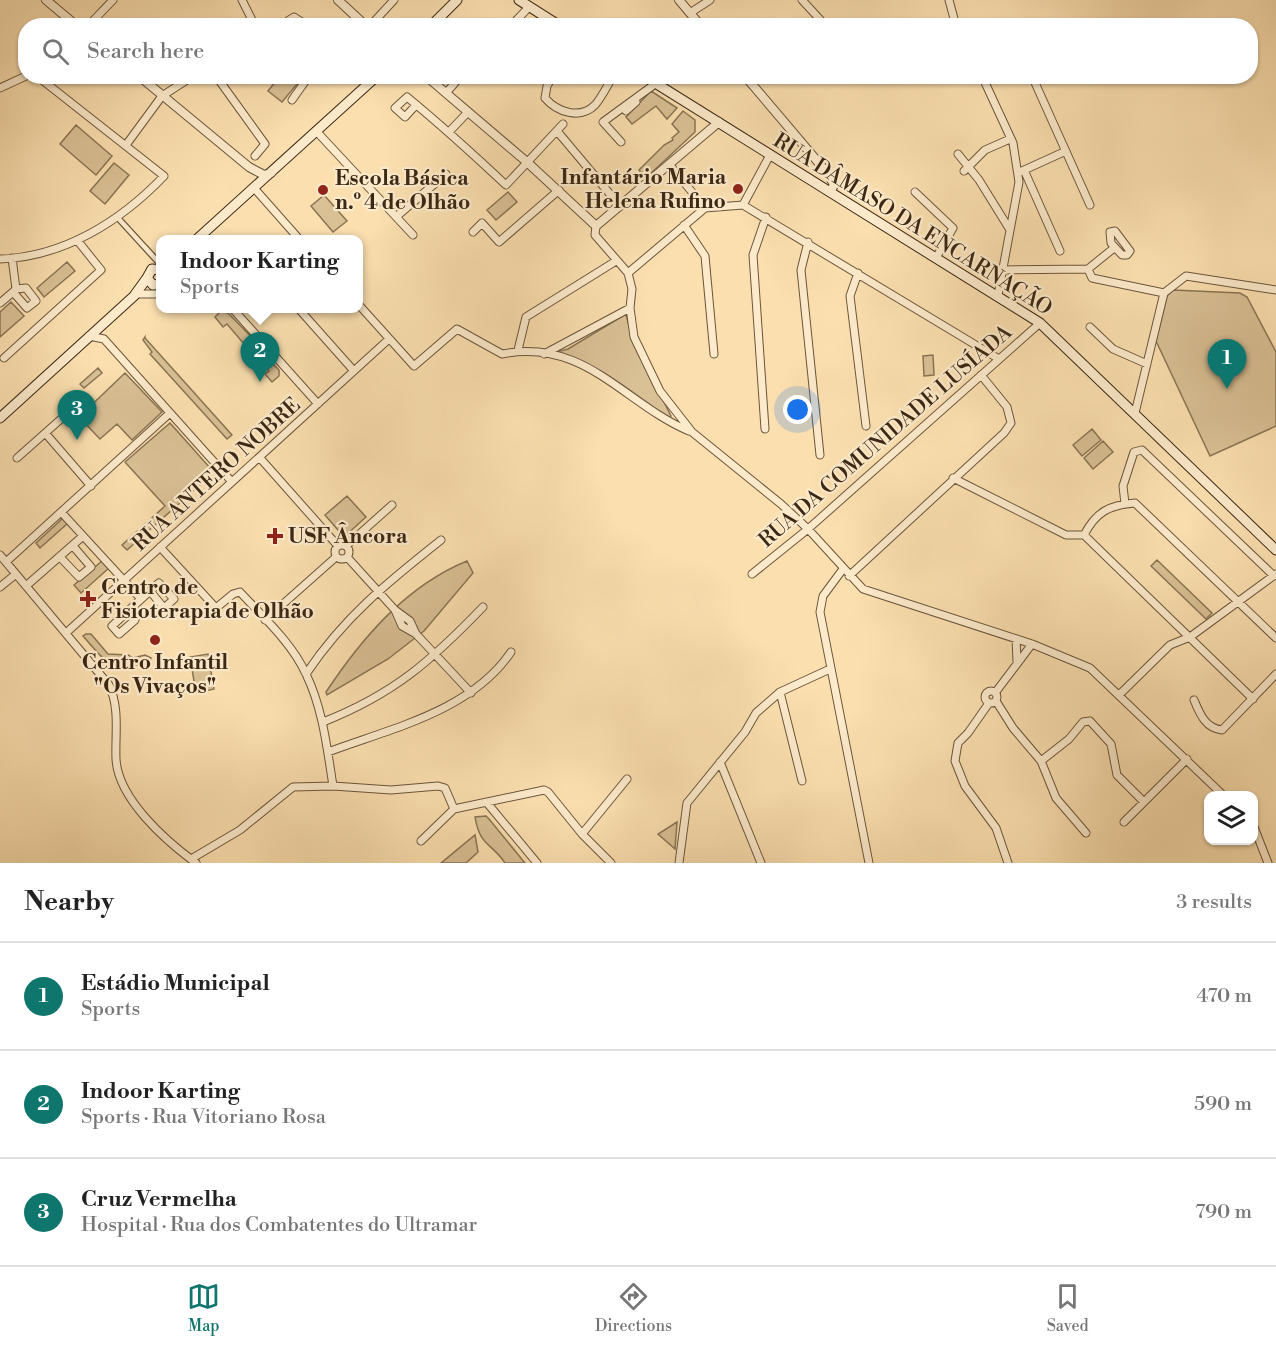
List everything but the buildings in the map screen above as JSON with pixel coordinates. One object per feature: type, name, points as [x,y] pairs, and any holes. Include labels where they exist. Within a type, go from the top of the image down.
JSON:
[{"type":"main road","points":[[439,18],[457,0]]},
{"type":"main road","points":[[519,0],[547,18]]},
{"type":"main road","points":[[202,235],[368,84]]},
{"type":"main road","name":"RUA DÂMASO DA ENCARNAÇÃO","points":[[655,84],[1040,323],[1276,550]]},
{"type":"main road","points":[[0,418],[136,295],[150,271],[156,269]]},
{"type":"main road","points":[[147,278],[151,284],[156,286]]},
{"type":"main road","points":[[136,295],[156,288]]},
{"type":"street","points":[[46,0],[67,18]]},
{"type":"street","points":[[96,18],[113,0]]},
{"type":"street","points":[[251,0],[244,3],[251,18]]},
{"type":"street","points":[[338,0],[359,18]]},
{"type":"street","points":[[376,18],[394,0]]},
{"type":"street","points":[[680,0],[694,18]]},
{"type":"street","points":[[690,13],[710,0]]},
{"type":"street","points":[[802,0],[819,18]]},
{"type":"street","points":[[949,0],[954,18]]},
{"type":"street","points":[[519,18],[530,7]]},
{"type":"street","points":[[0,88],[18,80]]},
{"type":"street","points":[[0,259],[12,258],[77,240],[118,218],[164,176],[47,84]]},
{"type":"street","points":[[148,84],[249,167],[264,175],[271,173]]},
{"type":"street","points":[[126,145],[162,96],[181,84]]},
{"type":"street","points":[[222,84],[265,144],[255,156]]},
{"type":"street","points":[[292,100],[303,84]]},
{"type":"street","points":[[435,84],[559,190],[596,226]]},
{"type":"street","points":[[446,93],[454,84]]},
{"type":"street","points":[[547,84],[545,98],[559,110],[568,112],[584,111],[595,105],[608,84]]},
{"type":"street","points":[[621,142],[603,122],[655,84]]},
{"type":"street","points":[[752,84],[829,176],[834,185],[830,192]]},
{"type":"street","points":[[986,84],[1010,138],[1021,172],[1060,251]]},
{"type":"street","points":[[1036,84],[1090,205]]},
{"type":"street","points":[[626,111],[641,95]]},
{"type":"street","points":[[416,105],[506,185],[563,124]]},
{"type":"street","points":[[449,132],[468,112]]},
{"type":"street","points":[[718,122],[596,226],[595,235],[628,273],[632,290],[630,308],[634,337],[656,382],[692,432],[767,492],[808,529],[862,589],[1032,644],[1090,668],[1220,791]]},
{"type":"street","points":[[557,131],[621,206]]},
{"type":"street","points":[[317,132],[413,234]]},
{"type":"street","points":[[967,168],[985,150],[1010,138]]},
{"type":"street","points":[[1021,172],[1066,151]]},
{"type":"street","points":[[958,154],[1010,230]]},
{"type":"street","points":[[743,205],[770,155]]},
{"type":"street","points":[[669,164],[705,208]]},
{"type":"street","points":[[249,167],[255,187],[296,235]]},
{"type":"street","points":[[998,295],[1021,172]]},
{"type":"street","points":[[397,216],[446,174]]},
{"type":"street","points":[[472,232],[482,223],[499,242],[559,190]]},
{"type":"street","points":[[915,192],[953,228],[936,258]]},
{"type":"street","points":[[628,273],[705,208],[743,205],[808,242],[999,359]]},
{"type":"street","points":[[765,429],[753,255],[766,217]]},
{"type":"street","points":[[118,218],[156,262]]},
{"type":"street","points":[[684,225],[705,256],[714,354]]},
{"type":"street","points":[[4,358],[101,270],[77,240]]},
{"type":"street","points":[[808,242],[801,270],[820,455]]},
{"type":"street","points":[[1002,270],[1088,269],[1114,248]]},
{"type":"street","points":[[2,297],[15,291],[12,258]]},
{"type":"street","points":[[518,350],[526,317],[616,261]]},
{"type":"street","points":[[1088,269],[1092,278],[1164,293]]},
{"type":"street","points":[[858,273],[850,296],[866,426]]},
{"type":"street","points":[[1135,413],[1164,293],[1186,276],[1276,290]]},
{"type":"street","points":[[544,354],[630,308]]},
{"type":"street","points":[[363,310],[414,366],[457,329],[502,354],[518,350],[566,357],[596,372],[668,422],[692,432]]},
{"type":"street","points":[[236,313],[318,404]]},
{"type":"street","points":[[302,313],[354,371]]},
{"type":"street","name":"RUA DA COMUNIDADE LUSÍADA","points":[[752,574],[808,529],[1040,323]]},
{"type":"street","points":[[102,324],[104,339],[232,482]]},
{"type":"street","points":[[1090,327],[1113,349],[1147,364]]},
{"type":"street","points":[[89,336],[104,339]]},
{"type":"street","name":"RUA ANTERO NOBRE","points":[[66,633],[389,339]]},
{"type":"street","points":[[849,576],[1004,433],[1011,423],[1007,408],[981,375]]},
{"type":"street","points":[[17,458],[70,411]]},
{"type":"street","points":[[6,562],[170,413]]},
{"type":"street","points":[[46,434],[91,486]]},
{"type":"street","points":[[1119,695],[1170,645],[1190,637],[1275,575],[1142,450],[1134,452],[1123,486],[1125,504]]},
{"type":"street","points":[[260,458],[338,546],[346,546],[392,505]]},
{"type":"street","points":[[953,478],[1066,535],[1084,535],[1253,699]]},
{"type":"street","points":[[1084,535],[1100,512],[1107,507],[1135,503],[1276,638]]},
{"type":"street","points":[[62,513],[141,599]]},
{"type":"street","points":[[26,586],[83,536]]},
{"type":"street","points":[[306,674],[338,631],[377,590],[441,540]]},
{"type":"street","points":[[60,557],[79,577],[91,567],[73,546]]},
{"type":"street","points":[[336,557],[335,550],[338,546]]},
{"type":"street","points":[[346,546],[349,550],[347,557]]},
{"type":"street","points":[[160,548],[216,608],[233,594],[240,592],[265,620],[306,674],[323,722],[333,786]]},
{"type":"street","points":[[0,555],[109,685],[113,694],[116,762],[126,790],[164,839],[194,861],[267,810],[286,790],[300,786],[391,790],[438,786],[445,789],[454,810]]},
{"type":"street","points":[[336,557],[343,559],[347,557]]},
{"type":"street","points":[[265,620],[336,557]]},
{"type":"street","points":[[347,557],[395,610],[402,626],[416,634],[471,693]]},
{"type":"street","points":[[843,569],[823,596],[820,612],[869,863]]},
{"type":"street","points":[[0,587],[16,574]]},
{"type":"street","points":[[133,607],[150,591]]},
{"type":"street","points":[[323,722],[382,695],[415,674],[483,607]]},
{"type":"street","points":[[1016,639],[1017,661]]},
{"type":"street","points":[[1008,863],[996,828],[965,786],[955,761],[958,743],[993,702],[995,693],[1032,644]]},
{"type":"street","points":[[328,752],[441,709],[471,693],[503,664],[511,652]]},
{"type":"street","points":[[680,863],[687,803],[756,713],[780,692],[830,669]]},
{"type":"street","points":[[1194,700],[1202,718],[1212,729],[1222,730],[1276,674]]},
{"type":"street","points":[[780,692],[802,781]]},
{"type":"street","points":[[993,702],[1041,761],[1056,798],[1086,833]]},
{"type":"street","points":[[1041,761],[1069,739],[1083,722],[1090,721],[1111,744],[1117,775],[1144,802]]},
{"type":"street","points":[[1124,822],[1187,759]]},
{"type":"street","points":[[720,762],[761,863]]},
{"type":"street","points":[[582,834],[592,825],[627,779]]},
{"type":"street","points":[[421,841],[454,810],[544,790],[611,863]]},
{"type":"street","points":[[488,804],[537,863]]},
{"type":"street","points":[[1258,837],[1268,863]]},
{"type":"shaded area","points":[[274,84],[297,84],[282,102],[268,91]]},
{"type":"shaded area","points":[[651,91],[677,108],[667,119],[656,106],[632,124],[626,117]]},
{"type":"shaded area","points":[[683,111],[695,120],[695,132],[646,178],[639,170],[679,132],[672,124]]},
{"type":"shaded area","points":[[76,125],[112,156],[96,175],[60,144]]},
{"type":"shaded area","points":[[114,163],[129,175],[105,204],[90,191]]},
{"type":"shaded area","points":[[508,192],[517,202],[496,220],[487,210]]},
{"type":"shaded area","points":[[324,195],[347,221],[333,232],[311,206]]},
{"type":"shaded area","points":[[67,262],[75,271],[44,297],[37,288]]},
{"type":"shaded area","points":[[1173,290],[1240,293],[1247,297],[1276,352],[1276,426],[1210,456],[1156,341],[1167,296]]},
{"type":"shaded area","points":[[11,302],[24,316],[0,337],[0,312]]},
{"type":"shaded area","points":[[219,313],[228,313],[274,360],[267,362],[254,348],[250,351],[227,324],[223,327],[215,317]]},
{"type":"shaded area","points":[[626,314],[632,338],[671,416],[668,418],[600,372],[556,352],[568,349]]},
{"type":"shaded area","points":[[145,337],[232,435],[227,439],[150,354],[152,352],[143,340]]},
{"type":"shaded area","points":[[933,355],[934,375],[924,376],[923,356]]},
{"type":"shaded area","points":[[264,365],[274,365],[279,370],[279,376],[272,382],[265,374],[269,371]]},
{"type":"shaded area","points":[[98,368],[102,373],[84,388],[80,384]]},
{"type":"shaded area","points":[[125,373],[162,412],[132,440],[117,424],[100,439],[79,417]]},
{"type":"shaded area","points":[[170,423],[211,469],[197,482],[200,485],[127,550],[122,545],[165,506],[125,462]]},
{"type":"shaded area","points":[[1092,429],[1101,440],[1082,456],[1073,445]]},
{"type":"shaded area","points":[[1103,441],[1113,452],[1093,469],[1084,458]]},
{"type":"shaded area","points":[[347,496],[366,517],[344,537],[325,515]]},
{"type":"shaded area","points":[[63,518],[68,523],[40,548],[36,543]]},
{"type":"shaded area","points":[[103,560],[109,568],[81,593],[74,585]]},
{"type":"shaded area","points":[[1157,560],[1212,613],[1206,619],[1151,566]]},
{"type":"shaded area","points":[[467,561],[473,573],[424,631],[388,659],[327,695],[326,692],[355,652],[387,616],[424,584]]},
{"type":"shaded area","points":[[91,634],[108,654],[128,655],[133,658],[145,655],[151,658],[149,664],[117,665],[110,663],[83,636]]},
{"type":"shaded area","points":[[208,654],[214,689],[196,693],[190,657]]},
{"type":"shaded area","points":[[486,816],[525,863],[505,863],[483,839],[475,817]]},
{"type":"shaded area","points":[[677,822],[675,849],[658,834]]},
{"type":"shaded area","points":[[475,835],[478,852],[466,863],[441,863]]},
{"type":"place","name":"Infantário Maria Helena Rufino","points":[[738,189]]},
{"type":"place","name":"Escola Básica n.º 4 de Olhão","points":[[323,190]]},
{"type":"place","name":"Indoor Karting","points":[[260,382]]},
{"type":"place","name":"Estádio Municipal","points":[[1227,389]]},
{"type":"place","name":"Cruz Vermelha","points":[[77,440]]},
{"type":"place","name":"USF Âncora","points":[[275,536]]},
{"type":"place","name":"Centro de Fisioterapia de Olhão","points":[[88,599]]},
{"type":"place","name":"Centro Infantil \"Os Vivaços\"","points":[[155,640]]}]
